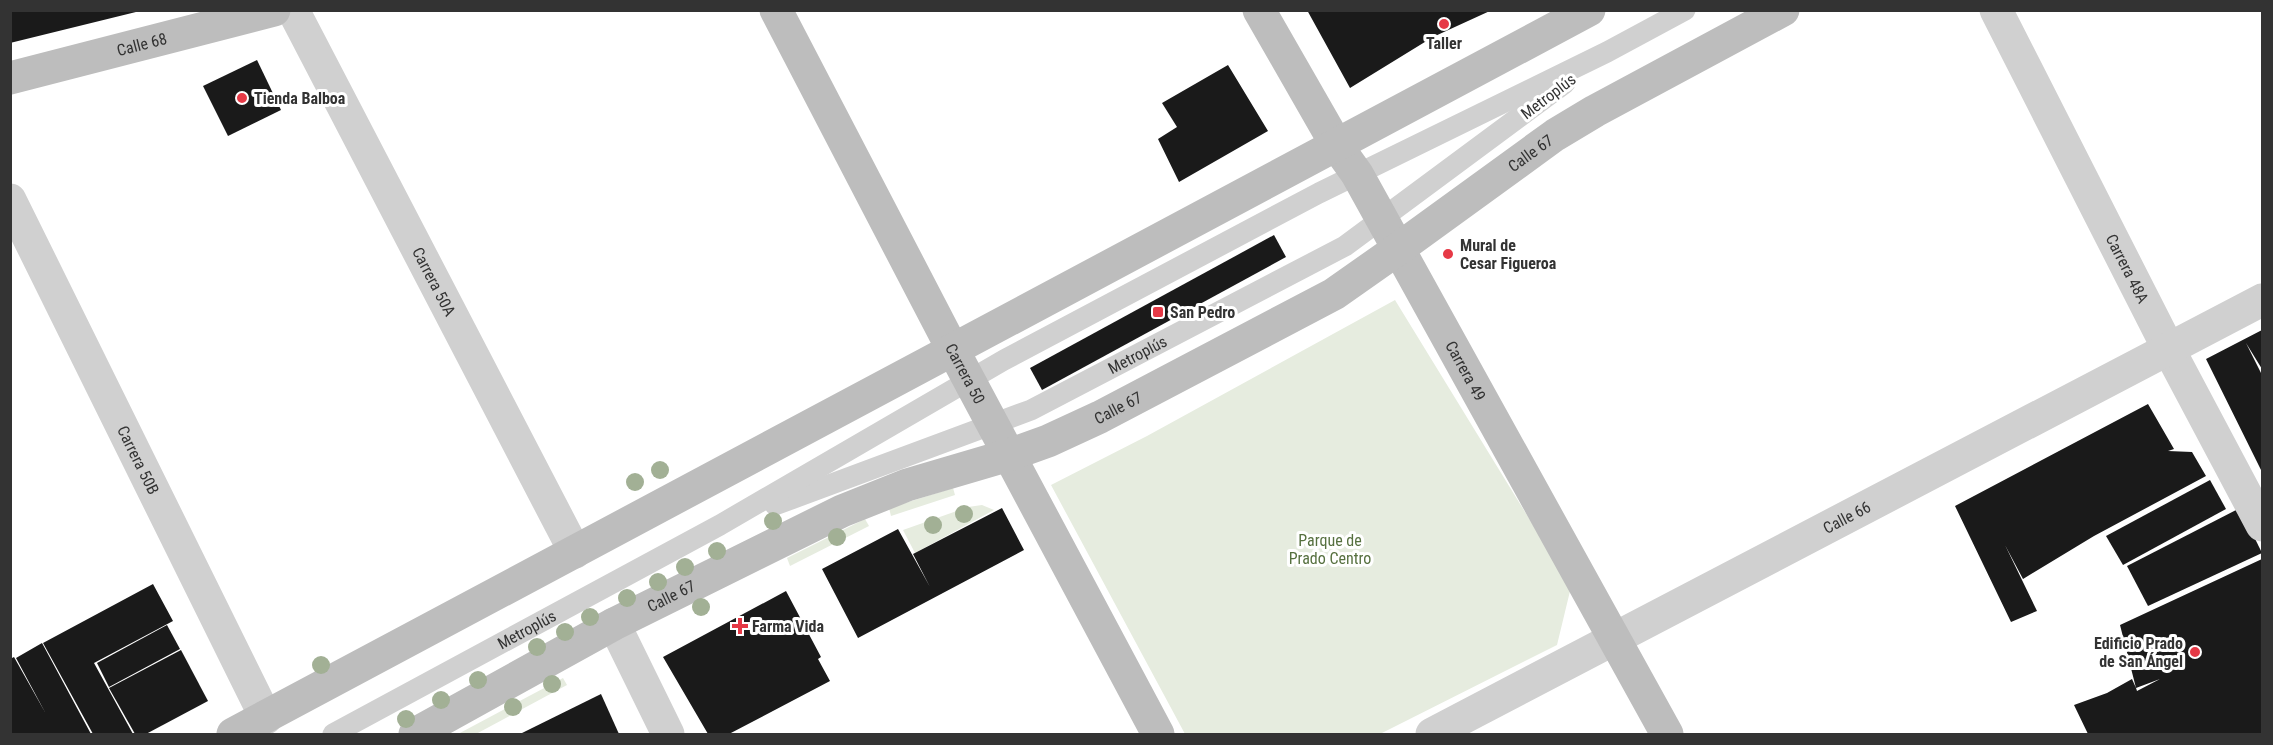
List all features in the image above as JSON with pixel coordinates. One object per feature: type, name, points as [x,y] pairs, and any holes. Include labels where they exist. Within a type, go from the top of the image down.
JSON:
[{"type":"main road","name":"Calle 68","points":[[10,78],[274,10]]},
{"type":"main road","name":"Carrera 50","points":[[776,10],[969,381],[1158,735]]},
{"type":"main road","name":"Carrera 49","points":[[1259,10],[1337,146],[1357,174],[1667,735]]},
{"type":"main road","points":[[233,735],[1590,10]]},
{"type":"main road","name":"Calle 67","points":[[415,735],[614,624],[842,511],[876,496],[1048,441],[1100,417],[1314,304],[1346,287],[1555,135],[1783,10]]},
{"type":"street","name":"Carrera 50A","points":[[293,10],[575,552]]},
{"type":"street","name":"Carrera 48A","points":[[1996,10],[2168,348],[2262,525]]},
{"type":"street","name":"Carrera 50B","points":[[10,200],[266,718]]},
{"type":"street","name":"Calle 66","points":[[1432,735],[2262,300]]},
{"type":"street","points":[[614,624],[668,735]]},
{"type":"lane","name":"Metroplús","points":[[333,735],[720,525],[1014,355],[1357,174],[1607,52],[1685,10]]},
{"type":"lane","name":"Metroplús","points":[[720,525],[1031,411],[1334,252],[1607,52]]},
{"type":"green space","name":"Parque de Prado Centro","points":[[1395,300],[1571,587],[1557,645],[1380,734],[1185,734],[1051,485],[1147,436]]},
{"type":"green space","points":[[953,488],[955,495],[891,516],[889,508]]},
{"type":"green space","points":[[982,505],[994,510],[915,553],[903,530],[968,507]]},
{"type":"green space","points":[[865,519],[869,526],[790,566],[787,558]]},
{"type":"green space","points":[[563,678],[567,685],[476,734],[458,734]]},
{"type":"building","points":[[10,10],[140,10],[140,11],[10,43]]},
{"type":"building","points":[[1307,10],[1492,10],[1433,37],[1350,88]]},
{"type":"building","name":"Tienda Balboa","points":[[257,60],[281,110],[228,136],[203,86]]},
{"type":"building","points":[[1228,65],[1268,131],[1179,182],[1158,139],[1177,127],[1162,103]]},
{"type":"building","name":"San Pedro","points":[[1274,235],[1286,257],[1042,390],[1030,368]]},
{"type":"building","points":[[2262,330],[2262,369],[2246,343],[2262,375],[2262,472],[2206,359]]},
{"type":"building","points":[[2148,404],[2174,449],[2168,451],[2192,452],[2206,476],[2094,536],[2023,579],[2005,545],[2037,611],[2011,622],[1955,506]]},
{"type":"building","points":[[2210,480],[2226,509],[2123,565],[2106,536]]},
{"type":"building","points":[[1002,508],[1024,550],[858,638],[822,569],[898,529],[930,587],[913,554]]},
{"type":"building","points":[[2240,508],[2262,553],[2148,606],[2127,566]]},
{"type":"building","name":"Edificio Prado de San Ángel","points":[[2262,559],[2262,734],[2088,734],[2074,705],[2107,693],[2132,679],[2136,688],[2120,625]],"holes":[[[2160,679],[2137,691],[2136,688]]]},
{"type":"building","points":[[153,584],[173,621],[94,663],[133,734],[93,734],[43,643]]},
{"type":"building","points":[[786,591],[821,657],[818,659],[830,681],[729,734],[708,734],[663,657]]},
{"type":"building","points":[[167,625],[180,649],[109,687],[97,663]]},
{"type":"building","points":[[42,643],[91,734],[10,734],[10,659],[14,657],[46,714],[16,658]]},
{"type":"building","points":[[181,650],[208,701],[146,734],[135,734],[109,688]]},
{"type":"building","points":[[601,694],[619,734],[520,734]]},
{"type":"place","name":"Taller","points":[[1444,24]]},
{"type":"place","name":"Tienda Balboa","points":[[242,98]]},
{"type":"place","name":"Mural de Cesar Figueroa","points":[[1448,254]]},
{"type":"place","name":"San Pedro","points":[[1158,312]]},
{"type":"place","name":"Farma Vida","points":[[740,626]]},
{"type":"place","name":"Edificio Prado de San Ángel","points":[[2195,652]]}]
